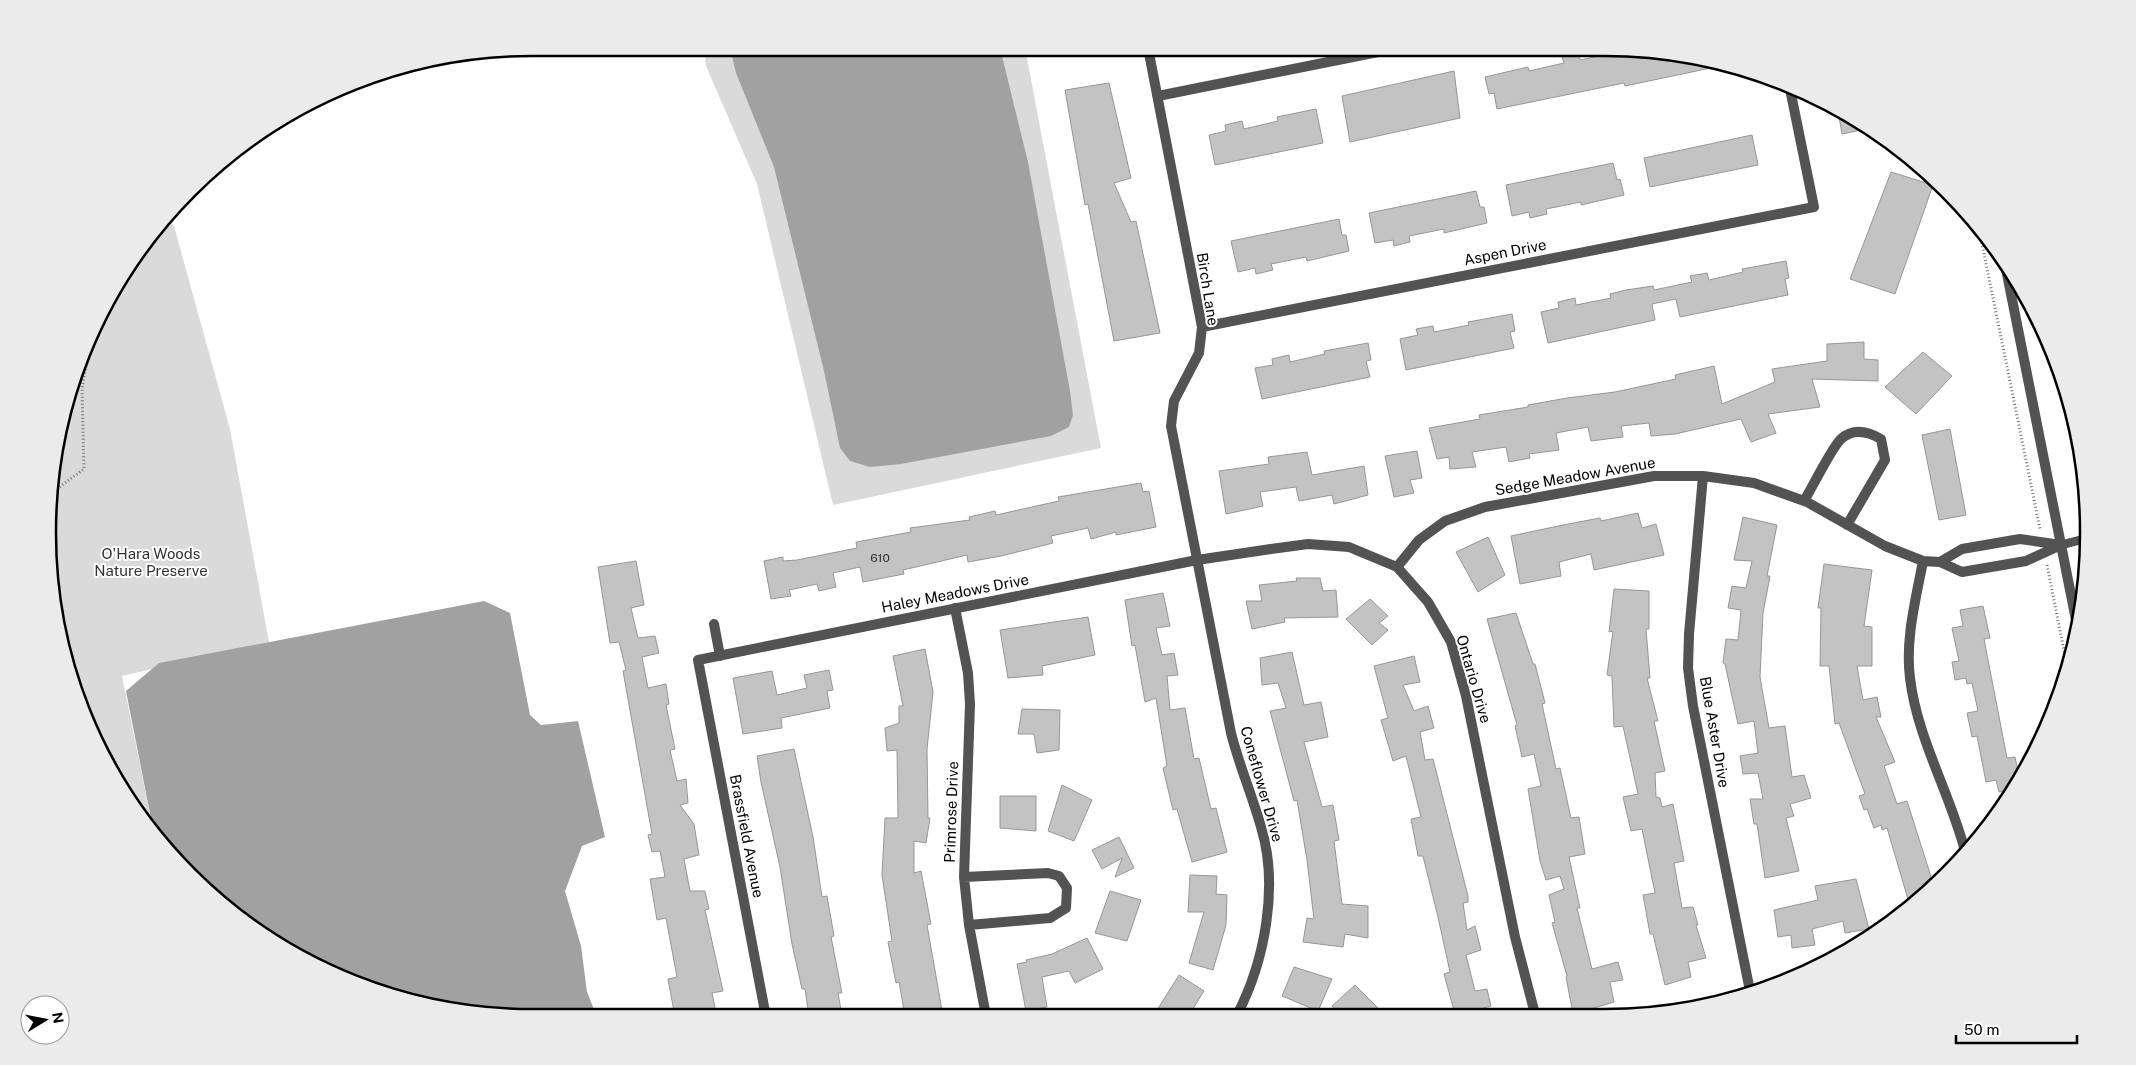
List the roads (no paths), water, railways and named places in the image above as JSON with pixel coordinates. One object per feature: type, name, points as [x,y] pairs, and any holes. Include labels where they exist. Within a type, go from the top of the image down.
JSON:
[{"type":"street","name":"Birch Lane","points":[[1150,56],[1202,328],[1199,353],[1174,401],[1171,426],[1197,560]]},
{"type":"street","points":[[1158,96],[1358,56]]},
{"type":"street","name":"Aspen Drive","points":[[1202,328],[1814,207],[1791,95]]},
{"type":"street","points":[[2009,283],[2074,609]]},
{"type":"street","points":[[1804,501],[1841,439],[1857,431],[1870,432],[1882,439],[1885,460],[1847,525]]},
{"type":"street","name":"Sedge Meadow Avenue","points":[[1397,567],[1419,540],[1446,521],[1485,507],[1654,476],[1703,476],[1754,483],[1804,501],[1885,546],[1923,561],[1940,562],[1962,572],[2026,562],[2044,548],[2061,545]]},
{"type":"street","name":"Blue Aster Drive","points":[[1703,476],[1689,634],[1688,668],[1693,706],[1749,986]]},
{"type":"street","points":[[1940,562],[1962,549],[2020,539],[2044,548]]},
{"type":"street","name":"Ontario Drive","points":[[1197,560],[1308,544],[1350,547],[1397,567],[1428,602],[1451,642],[1466,696],[1515,937],[1534,1009]]},
{"type":"street","name":"Haley Meadows Drive","points":[[698,660],[1197,560]]},
{"type":"street","name":"Coneflower Drive","points":[[1197,560],[1231,732],[1242,773],[1262,828],[1268,862],[1268,912],[1260,957],[1247,995],[1240,1009]]},
{"type":"street","points":[[1923,561],[1909,643],[1910,676],[1916,712],[1963,846]]},
{"type":"street","name":"Primrose Drive","points":[[955,608],[968,673],[970,704],[964,877],[969,925],[985,1009]]},
{"type":"street","points":[[714,624],[720,656]]},
{"type":"street","name":"Brassfield Avenue","points":[[698,660],[764,1009]]},
{"type":"street","points":[[964,877],[1048,873],[1059,876],[1067,888],[1066,908],[1050,918],[969,925]]},
{"type":"lane","points":[[2061,545],[2080,540]]},
{"type":"park label","name":"O'Hara Woods Nature Preserve","points":[[151,562]]}]
